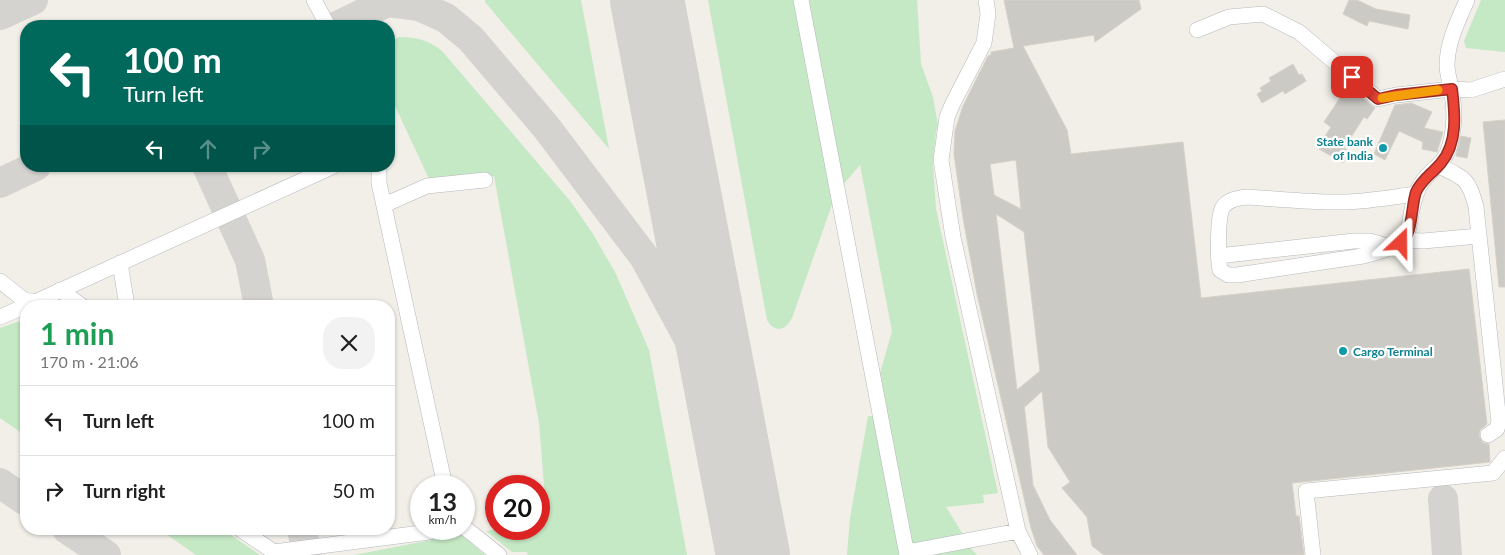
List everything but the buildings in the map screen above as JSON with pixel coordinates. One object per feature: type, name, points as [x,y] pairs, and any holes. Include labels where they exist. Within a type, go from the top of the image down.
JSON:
[{"type":"street","points":[[314,0],[325,20]]},
{"type":"street","points":[[801,0],[907,554],[1018,531]]},
{"type":"street","points":[[986,0],[988,20],[984,43],[947,117],[942,160],[953,237],[1018,531],[1030,555]]},
{"type":"street","points":[[1404,240],[1407,236],[1416,194],[1426,176],[1446,158],[1449,148],[1455,123],[1452,89],[1446,67],[1452,35],[1467,0]]},
{"type":"street","points":[[1197,30],[1229,17],[1263,14],[1299,32],[1378,99],[1396,95],[1452,89],[1471,90],[1505,79]]},
{"type":"street","points":[[1439,166],[1460,175],[1467,181],[1472,189],[1476,207],[1499,422],[1497,429],[1488,435]]},
{"type":"street","points":[[39,300],[321,172]]},
{"type":"street","points":[[378,172],[379,183],[443,475]]},
{"type":"street","points":[[384,205],[427,186],[485,180]]},
{"type":"street","points":[[1416,194],[1348,202],[1237,198],[1223,207],[1220,215],[1218,256],[1220,270],[1228,275],[1363,256],[1378,253],[1404,240],[1424,241],[1479,236]]},
{"type":"street","points":[[1218,256],[1354,241],[1370,241],[1390,247]]},
{"type":"street","points":[[120,263],[126,300]]},
{"type":"street","points":[[0,281],[24,300]]},
{"type":"street","points":[[60,290],[74,300]]},
{"type":"street","points":[[0,317],[20,308]]},
{"type":"street","points":[[1312,555],[1306,491],[1493,473],[1505,458]]},
{"type":"street","points":[[249,535],[274,552],[410,534]]},
{"type":"street","points":[[475,536],[499,555]]},
{"type":"green space","points":[[485,0],[581,0],[609,149],[485,2]]},
{"type":"green space","points":[[708,0],[797,0],[835,196],[792,318],[784,328],[780,329],[773,327],[767,320]]},
{"type":"green space","points":[[807,0],[917,0],[921,64],[933,97],[938,125],[933,163],[936,209],[998,493],[983,495],[984,503],[946,507],[964,536],[912,546],[879,377],[892,331],[860,165],[842,186]]},
{"type":"green space","points":[[1481,0],[1505,0],[1505,52],[1466,48],[1464,41]]},
{"type":"green space","points":[[399,37],[411,38],[432,44],[442,51],[571,202],[593,234],[616,274],[649,350],[687,555],[528,555],[527,552],[512,552],[497,540],[550,540],[550,475],[543,475],[539,423],[494,176],[430,181],[395,106],[395,39]]},
{"type":"green space","points":[[20,321],[20,432],[0,418],[0,328]]},
{"type":"green space","points":[[868,416],[875,416],[902,555],[847,555],[850,518]]},
{"type":"green space","points":[[168,535],[231,535],[260,555],[196,555]]},
{"type":"green space","points":[[431,540],[468,540],[485,555],[354,555]]},
{"type":"green space","points":[[968,545],[977,555],[918,555]]},
{"type":"taxiway","points":[[0,15],[33,0]]},
{"type":"taxiway","points":[[350,20],[392,0]]},
{"type":"taxiway","points":[[388,2],[419,6],[446,18],[471,39],[546,127],[645,258],[723,402]]},
{"type":"taxiway","points":[[0,183],[23,172]]},
{"type":"taxiway","points":[[210,172],[250,260],[258,300]]},
{"type":"taxiway","points":[[0,483],[20,497]]},
{"type":"taxiway","points":[[1443,499],[1447,555]]},
{"type":"taxiway","points":[[76,535],[106,555]]},
{"type":"taxiway","points":[[303,535],[307,555]]},
{"type":"runway","points":[[647,0],[753,555]]},
{"type":"slow traffic","points":[[1382,98],[1438,90]]},
{"type":"place","name":"State bank of India","points":[[1383,148]]},
{"type":"place","name":"Cargo Terminal","points":[[1343,351]]},
{"type":"route","points":[[1352,77],[1378,99],[1396,95],[1452,89],[1455,118],[1446,158],[1420,184],[1407,236],[1401,243]]}]
